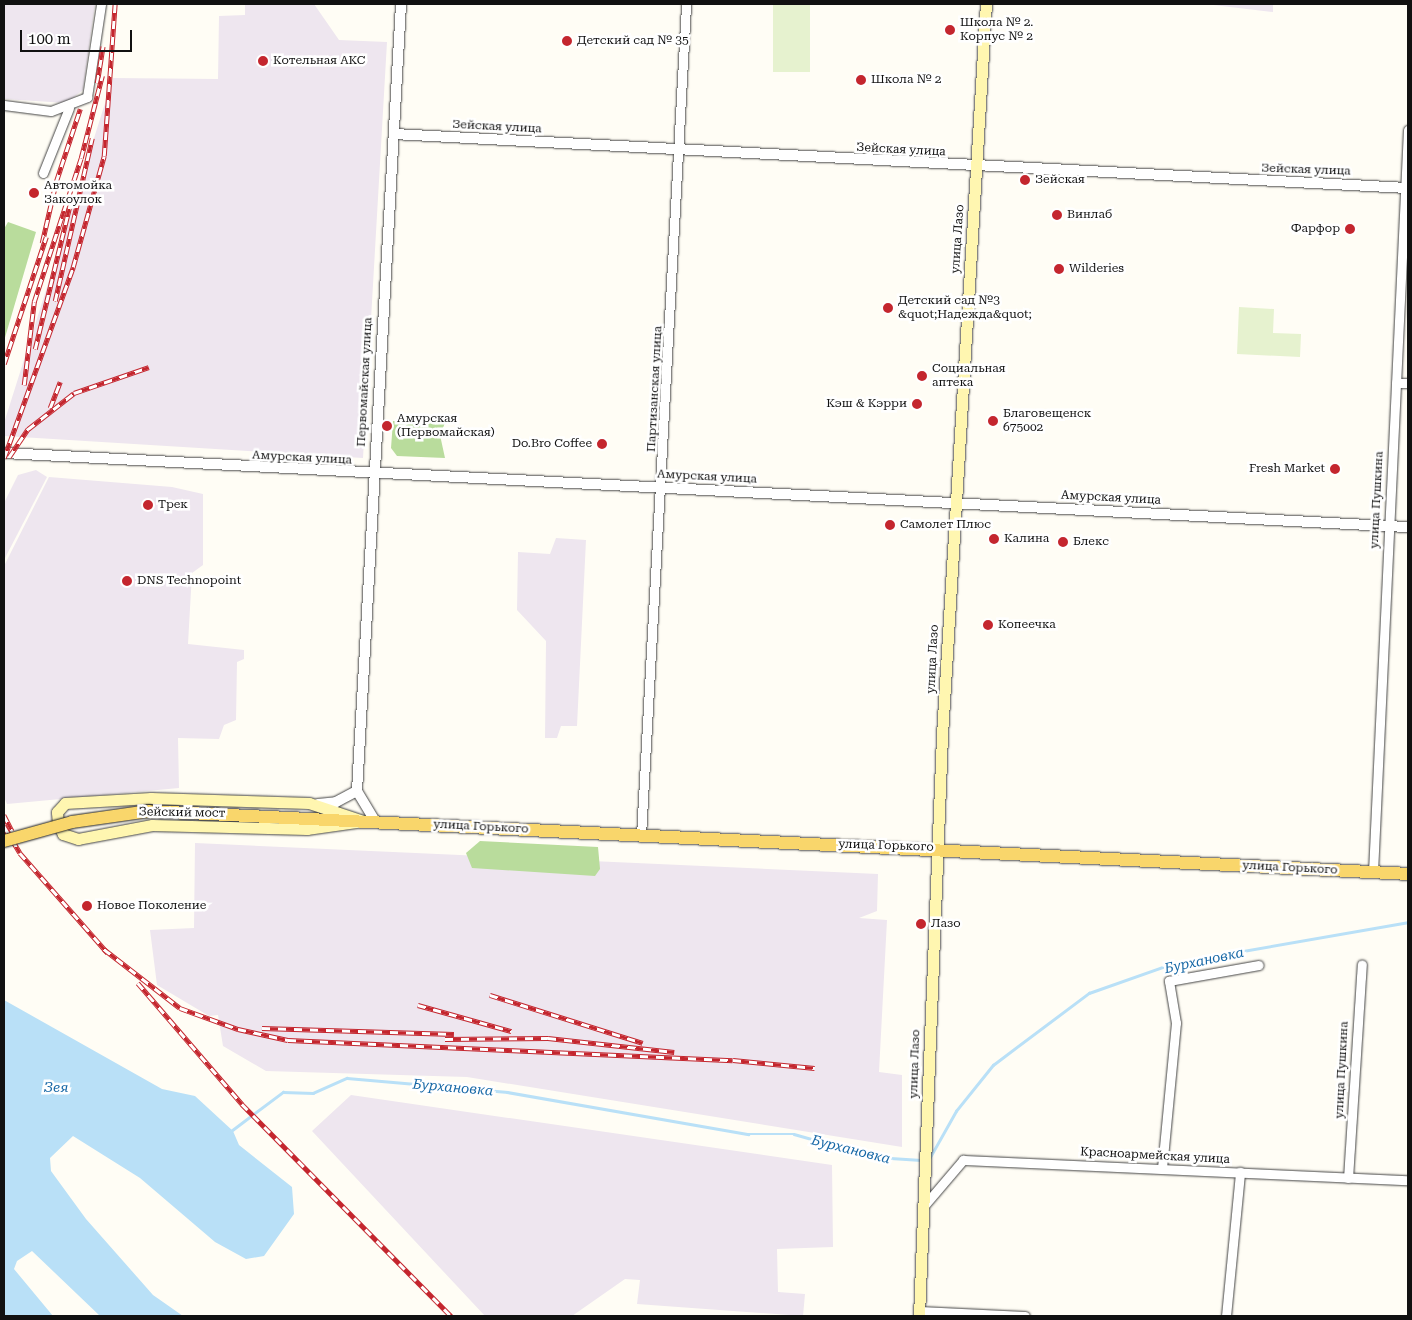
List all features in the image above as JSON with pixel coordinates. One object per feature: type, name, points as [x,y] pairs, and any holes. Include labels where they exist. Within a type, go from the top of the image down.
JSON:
[{"type":"main road","name":"улица Лазо","points":[[919,1314],[937,848],[955,502],[986,4]]},
{"type":"main road","name":"улица Горького","points":[[369,821],[318,804],[219,798],[80,799],[65,803],[57,812],[58,824],[63,834],[78,839],[152,825],[307,829],[369,821],[641,836],[937,848],[1408,874]]},
{"type":"main road","name":"Зейский мост","points":[[4,841],[72,822],[149,810],[369,821]]},
{"type":"street","points":[[4,105],[51,111],[69,108],[87,97],[101,4]]},
{"type":"street","name":"Первомайская улица","points":[[356,791],[372,474],[401,4]]},
{"type":"street","name":"Партизанская улица","points":[[641,836],[662,487],[686,4]]},
{"type":"street","points":[[43,173],[69,108]]},
{"type":"street","name":"улица Пушкина","points":[[1373,872],[1408,130]]},
{"type":"street","name":"Зейская улица","points":[[394,134],[1406,188]]},
{"type":"street","points":[[1396,383],[1408,384]]},
{"type":"street","name":"Амурская улица","points":[[4,454],[955,502],[1408,528]]},
{"type":"street","points":[[318,804],[336,802],[356,791],[369,821]]},
{"type":"street","name":"улица Пушкина","points":[[1348,1178],[1362,964]]},
{"type":"street","points":[[1162,1168],[1176,1024],[1170,981],[1259,965]]},
{"type":"street","name":"Красноармейская улица","points":[[923,1207],[963,1160],[1408,1180]]},
{"type":"street","points":[[1226,1316],[1240,1172]]},
{"type":"street","points":[[919,1314],[1025,1316]]},
{"type":"shaded area","points":[[4,4],[95,4],[83,90],[66,103],[4,99]]},
{"type":"shaded area","points":[[245,4],[314,4],[339,40],[387,42],[363,458],[4,436],[4,423],[113,78],[218,79],[219,16],[245,15]]},
{"type":"shaded area","points":[[1205,4],[1273,4],[1273,12]]},
{"type":"shaded area","points":[[36,470],[47,477],[4,560],[4,503],[18,475]]},
{"type":"shaded area","points":[[49,477],[172,487],[203,494],[203,565],[192,573],[188,644],[244,650],[244,659],[237,662],[236,720],[224,725],[219,739],[178,738],[179,788],[7,804],[4,797],[4,566]]},
{"type":"shaded area","points":[[556,538],[586,540],[577,726],[561,726],[557,738],[545,738],[546,641],[517,610],[518,552],[550,554]]},
{"type":"shaded area","points":[[195,843],[878,874],[877,911],[859,918],[887,920],[879,1072],[902,1075],[902,1147],[467,1077],[266,1071],[223,1046],[218,1015],[209,1016],[157,985],[150,930],[194,928]]},
{"type":"shaded area","points":[[351,1095],[832,1165],[833,1247],[777,1249],[778,1292],[805,1294],[803,1316],[637,1304],[640,1280],[625,1279],[572,1316],[485,1316],[312,1131]]},
{"type":"green space","points":[[773,4],[810,4],[810,72],[773,72]]},
{"type":"green space","points":[[8,222],[36,232],[4,341],[4,229]]},
{"type":"green space","points":[[1239,307],[1274,309],[1273,333],[1301,334],[1300,357],[1237,354]]},
{"type":"green space","points":[[393,421],[445,423],[440,435],[445,458],[397,456],[391,448]]},
{"type":"green space","points":[[480,841],[598,847],[600,869],[595,876],[472,868],[466,853]]},
{"type":"water","name":"Зея","points":[[4,1000],[162,1089],[195,1096],[233,1131],[239,1145],[292,1187],[294,1214],[264,1256],[246,1259],[215,1242],[140,1178],[73,1136],[50,1158],[51,1171],[86,1219],[153,1295],[183,1316],[100,1316],[32,1251],[17,1261],[14,1269],[53,1316],[4,1316]]},
{"type":"waterway","name":"Бурхановка","points":[[929,1159],[956,1111],[993,1065],[1089,993],[1174,963],[1408,922]]},
{"type":"waterway","name":"Бурхановка","points":[[231,1131],[283,1092],[313,1093],[347,1078],[507,1092],[748,1134],[794,1134],[875,1157],[921,1160]]},
{"type":"railway","points":[[4,458],[73,267],[104,156],[115,4]]},
{"type":"railway","points":[[97,83],[103,46]]},
{"type":"railway","points":[[24,385],[34,302],[81,158],[102,76]]},
{"type":"railway","points":[[42,243],[56,182],[80,109]]},
{"type":"railway","points":[[55,301],[92,138]]},
{"type":"railway","points":[[35,349],[69,208]]},
{"type":"railway","points":[[4,364],[46,237]]},
{"type":"railway","points":[[9,457],[28,429],[74,393],[149,367]]},
{"type":"railway","points":[[50,408],[60,382]]},
{"type":"railway","points":[[4,815],[12,831]]},
{"type":"railway","points":[[4,826],[20,853],[108,953]]},
{"type":"railway","points":[[104,949],[180,1008],[238,1029],[288,1040],[733,1060],[815,1068]]},
{"type":"railway","points":[[138,983],[242,1104],[451,1316]]},
{"type":"railway","points":[[490,995],[643,1043]]},
{"type":"railway","points":[[418,1005],[511,1031]]},
{"type":"railway","points":[[262,1028],[454,1034]]},
{"type":"railway","points":[[445,1039],[548,1038],[674,1052]]},
{"type":"place","name":"Школа № 2. Корпус № 2","points":[[950,30]]},
{"type":"place","name":"Детский сад № 35","points":[[567,41]]},
{"type":"place","name":"Котельная АКС","points":[[263,61]]},
{"type":"place","name":"Школа № 2","points":[[861,80]]},
{"type":"place","name":"Зейская","points":[[1025,180]]},
{"type":"place","name":"Автомойка Закоулок","points":[[34,193]]},
{"type":"place","name":"Винлаб","points":[[1057,215]]},
{"type":"place","name":"Фарфор","points":[[1350,229]]},
{"type":"place","name":"Wilderies","points":[[1059,269]]},
{"type":"place","name":"Детский сад №3 &quot;Надежда&quot;","points":[[888,308]]},
{"type":"place","name":"Социальная аптека","points":[[922,376]]},
{"type":"place","name":"Кэш & Кэрри","points":[[917,404]]},
{"type":"place","name":"Благовещенск 675002","points":[[993,421]]},
{"type":"place","name":"Амурская (Первомайская)","points":[[387,426]]},
{"type":"place","name":"Do.Bro Coffee","points":[[602,444]]},
{"type":"place","name":"Fresh Market","points":[[1335,469]]},
{"type":"place","name":"Трек","points":[[148,505]]},
{"type":"place","name":"Самолет Плюс","points":[[890,525]]},
{"type":"place","name":"Калина","points":[[994,539]]},
{"type":"place","name":"Блекс","points":[[1063,542]]},
{"type":"place","name":"DNS Technopoint","points":[[127,581]]},
{"type":"place","name":"Копеечка","points":[[988,625]]},
{"type":"place","name":"Новое Поколение","points":[[87,906]]},
{"type":"place","name":"Лазо","points":[[921,924]]}]
